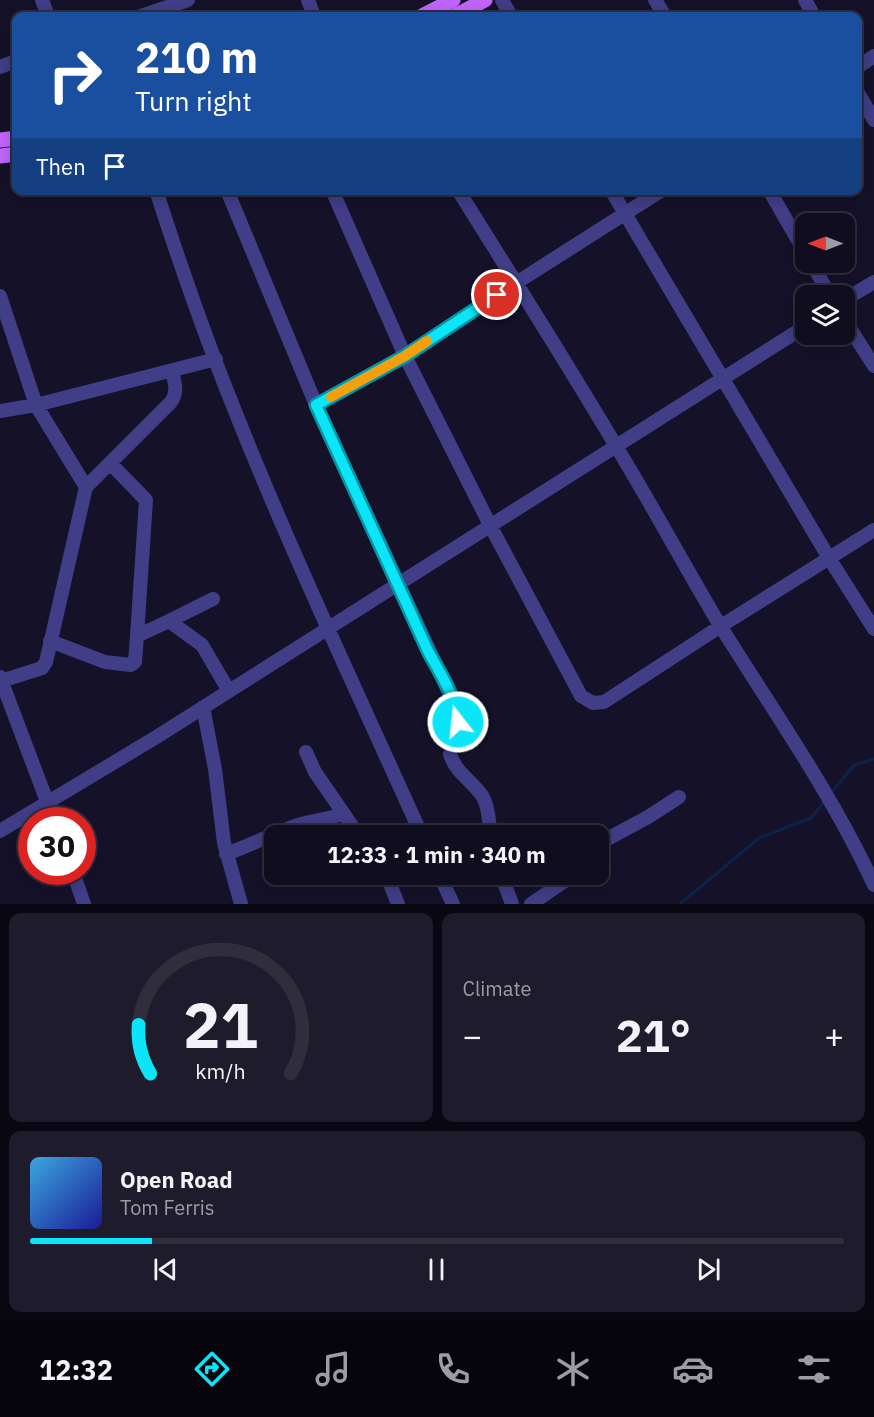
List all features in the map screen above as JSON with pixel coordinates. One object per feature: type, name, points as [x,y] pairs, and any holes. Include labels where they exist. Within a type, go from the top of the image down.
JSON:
[{"type":"main road","points":[[430,12],[453,0]]},
{"type":"main road","points":[[462,12],[485,0]]},
{"type":"street","points":[[156,12],[188,0]]},
{"type":"street","points":[[862,100],[874,120]]},
{"type":"street","points":[[158,195],[238,420],[417,825]]},
{"type":"street","points":[[229,195],[316,405],[457,710],[457,731],[450,754],[457,770],[482,796],[488,825]]},
{"type":"street","points":[[334,195],[405,356],[491,527],[581,696],[593,703],[604,702],[874,530]]},
{"type":"street","points":[[461,195],[617,447],[721,626],[824,792],[874,885]]},
{"type":"street","points":[[614,195],[829,558],[874,629]]},
{"type":"street","points":[[316,405],[405,356],[654,195]]},
{"type":"street","points":[[772,195],[795,235]]},
{"type":"street","points":[[855,293],[874,282]]},
{"type":"street","points":[[0,296],[36,405],[86,487]]},
{"type":"street","points":[[0,831],[229,691],[397,583],[491,527],[795,333]]},
{"type":"street","points":[[855,336],[874,366]]},
{"type":"street","points":[[0,411],[36,405],[216,359]]},
{"type":"street","points":[[48,807],[4,699],[1,679],[42,668],[51,641],[86,487],[175,397],[172,371]]},
{"type":"street","points":[[51,641],[97,660],[130,665],[135,662],[146,500],[110,463]]},
{"type":"street","points":[[137,636],[213,599]]},
{"type":"street","points":[[170,621],[202,645],[229,691]]},
{"type":"street","points":[[203,707],[215,769],[226,854],[241,904]]},
{"type":"street","points":[[306,752],[315,772],[350,825]]},
{"type":"street","points":[[609,838],[679,797]]},
{"type":"street","points":[[226,854],[290,827],[342,814]]},
{"type":"street","points":[[77,885],[84,904]]},
{"type":"street","points":[[390,885],[398,904]]},
{"type":"street","points":[[444,885],[453,904]]},
{"type":"street","points":[[505,885],[512,904]]},
{"type":"street","points":[[531,904],[559,885]]},
{"type":"waterway","points":[[831,793],[854,765],[874,759]]},
{"type":"waterway","points":[[680,904],[759,838],[811,818],[825,801]]},
{"type":"slow traffic","points":[[331,397],[405,356],[427,341]]},
{"type":"route","points":[[458,722],[457,710],[443,678],[428,651],[316,405],[405,356],[497,295]]}]
